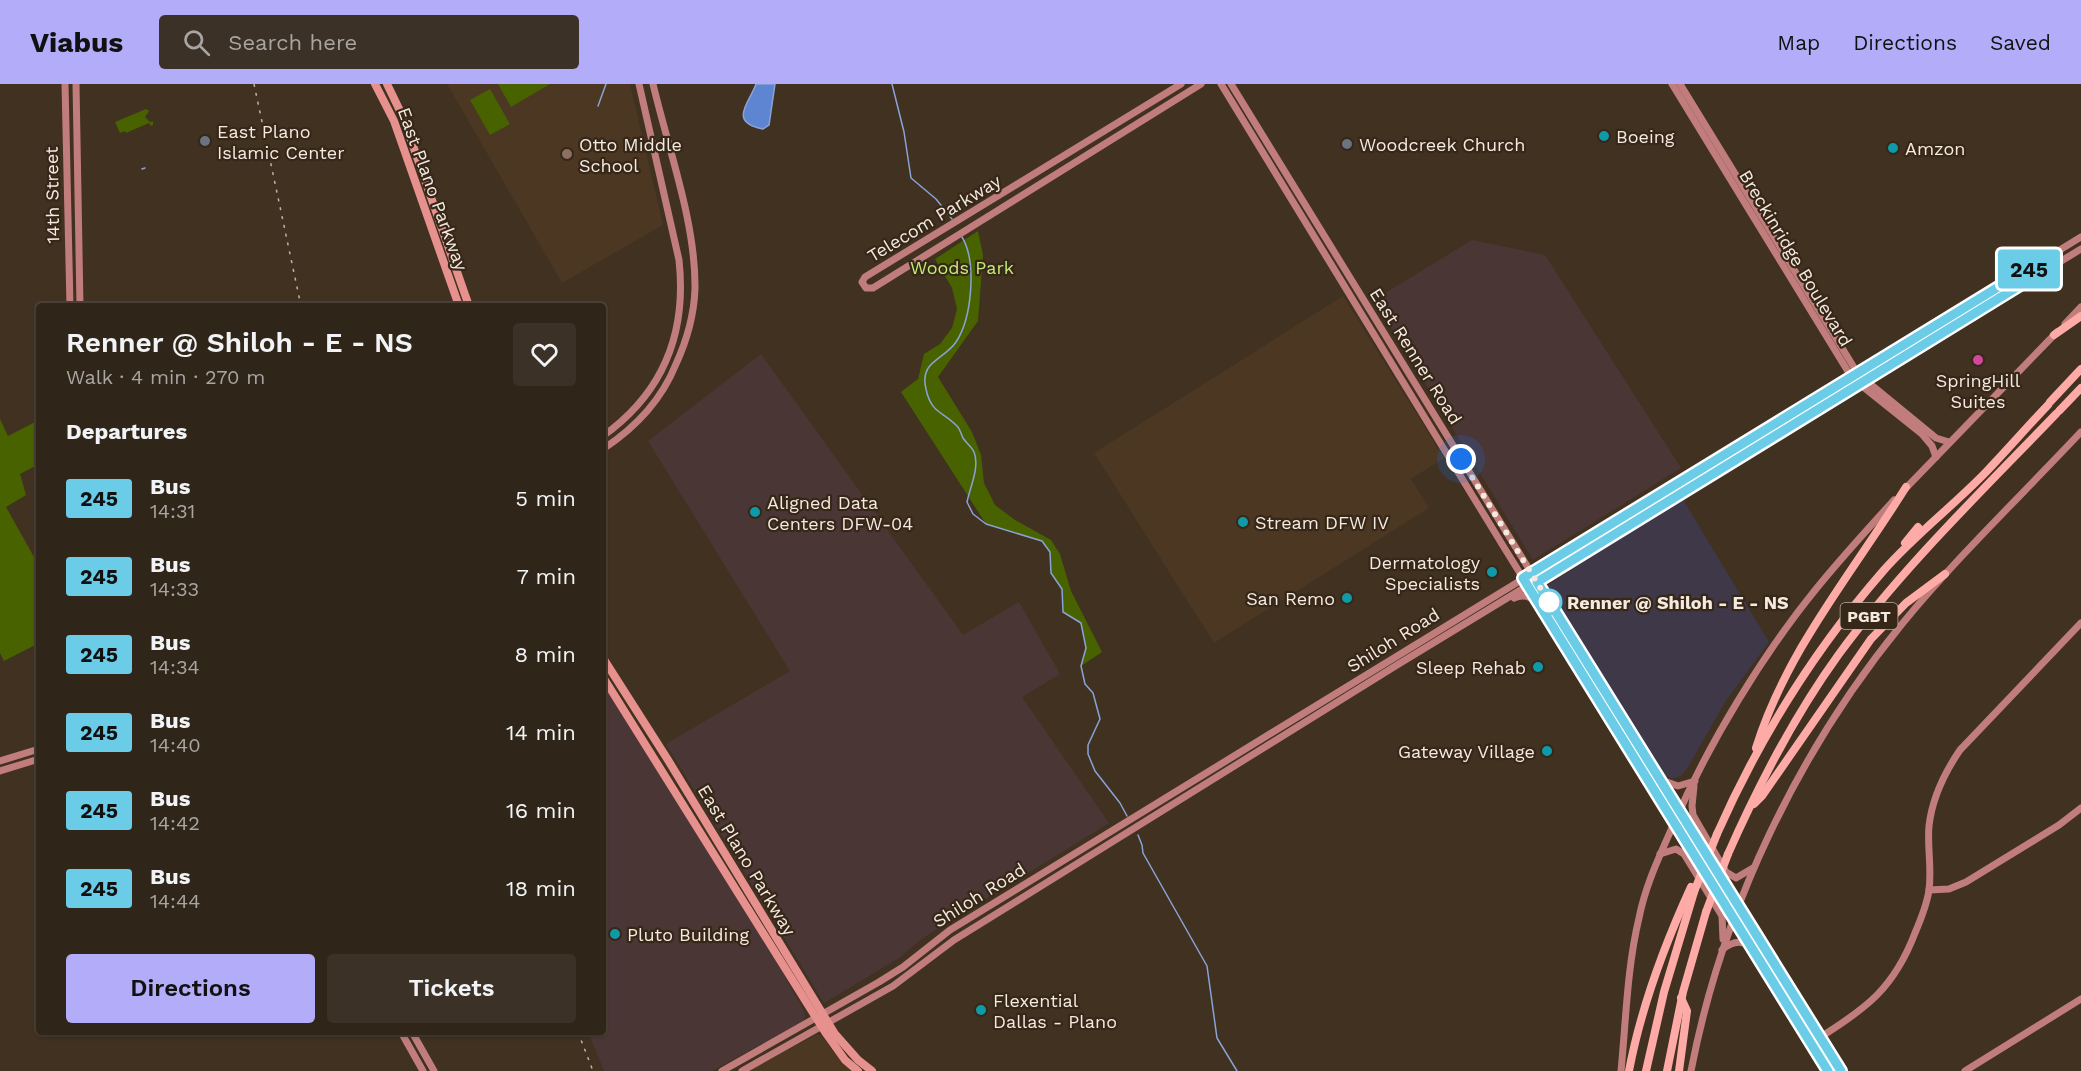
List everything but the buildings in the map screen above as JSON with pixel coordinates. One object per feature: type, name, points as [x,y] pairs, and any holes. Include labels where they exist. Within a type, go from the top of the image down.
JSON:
[{"type":"highway","points":[[2054,335],[2081,316]]},
{"type":"highway","name":"PGBT","points":[[1693,890],[1737,788],[1810,665],[1886,568],[1986,472],[2081,369]]},
{"type":"highway","name":"PGBT","points":[[1667,1071],[1681,998],[1706,912],[1728,854],[1749,808],[1795,724],[1830,667],[1920,556],[2081,388]]},
{"type":"highway","points":[[1752,762],[1765,718],[1802,644],[1906,487]]},
{"type":"highway","points":[[1886,568],[1918,527]]},
{"type":"highway","points":[[1749,808],[1762,796],[1871,639],[1906,603],[1945,574]]},
{"type":"highway","points":[[1629,1071],[1633,1049],[1658,966],[1693,890]]},
{"type":"highway","points":[[1646,1071],[1664,992],[1693,890]]},
{"type":"highway","points":[[1679,1071],[1687,1011],[1681,998]]},
{"type":"main road","name":"14th Street","points":[[65,84],[70,303]]},
{"type":"main road","name":"14th Street","points":[[76,84],[80,303]]},
{"type":"main road","name":"East Plano Parkway","points":[[375,84],[394,121],[458,303]]},
{"type":"main road","name":"East Plano Parkway","points":[[387,84],[403,117],[468,303]]},
{"type":"main road","points":[[616,440],[606,434],[629,415],[659,376],[676,333],[680,315],[679,260],[639,84]]},
{"type":"main road","points":[[606,446],[642,417],[665,388],[686,339],[692,317],[695,290],[691,243],[675,166],[653,84]]},
{"type":"main road","name":"Telecom Parkway","points":[[1181,84],[865,277],[862,282],[863,286],[873,288],[1202,84]]},
{"type":"main road","name":"East Renner Road","points":[[1221,84],[1828,1071]]},
{"type":"main road","name":"East Renner Road","points":[[1231,84],[1841,1071]]},
{"type":"main road","name":"Breckinridge Boulevard","points":[[1672,84],[1855,376],[1907,419],[1936,438],[1949,442]]},
{"type":"main road","name":"Breckinridge Boulevard","points":[[1680,84],[1855,376]]},
{"type":"main road","points":[[646,109],[658,105]]},
{"type":"main road","points":[[668,209],[683,206]]},
{"type":"main road","points":[[1300,213],[1307,208]]},
{"type":"main road","name":"Shiloh Road","points":[[742,1071],[903,967],[945,933],[2081,237]]},
{"type":"main road","name":"Shiloh Road","points":[[722,1071],[893,986],[944,946],[1274,741],[2081,249]]},
{"type":"main road","points":[[1621,1071],[1633,946],[1646,892],[1680,810],[1738,703],[1803,606],[1843,556],[1949,442],[2081,307]]},
{"type":"main road","points":[[1944,322],[1948,330]]},
{"type":"main road","name":"Breckinridge Boulevard","points":[[1907,419],[1929,441],[1935,457]]},
{"type":"main road","points":[[1690,1071],[1701,1020],[1738,903],[1776,820],[1836,714],[1900,627],[1945,574],[2081,432]]},
{"type":"main road","points":[[1442,445],[1450,440]]},
{"type":"main road","points":[[1687,479],[1690,488]]},
{"type":"main road","points":[[1589,538],[1594,546]]},
{"type":"main road","points":[[1480,615],[1486,615],[1519,596],[1534,599],[1539,604]]},
{"type":"main road","points":[[1456,618],[1461,626]]},
{"type":"main road","points":[[1811,1043],[1855,1015],[1893,977],[1908,951],[1929,890],[1929,827],[1937,796],[1950,765],[1967,742],[2081,623]]},
{"type":"main road","points":[[1567,648],[1574,651],[1579,650]]},
{"type":"main road","name":"East Plano Parkway","points":[[606,663],[740,877],[768,932],[840,1054],[858,1071]]},
{"type":"main road","points":[[1582,673],[1588,672],[1596,677]]},
{"type":"main road","name":"East Plano Parkway","points":[[606,682],[731,882],[768,932]]},
{"type":"main road","points":[[618,701],[627,696]]},
{"type":"main road","points":[[1269,734],[1274,741]]},
{"type":"main road","points":[[0,761],[36,750]]},
{"type":"main road","points":[[0,771],[36,760]]},
{"type":"main road","points":[[659,766],[668,760]]},
{"type":"main road","points":[[1661,779],[1668,784],[1678,786],[1695,780]]},
{"type":"main road","points":[[1695,780],[1693,815],[1726,872],[1737,878],[1754,867]]},
{"type":"main road","points":[[1929,890],[1949,889],[1966,882],[2059,825],[2081,808]]},
{"type":"main road","points":[[1096,842],[1101,849]]},
{"type":"main road","points":[[1660,854],[1676,849],[1684,854],[1722,916],[1722,950]]},
{"type":"main road","points":[[731,882],[740,877]]},
{"type":"main road","points":[[1003,897],[1009,906]]},
{"type":"main road","points":[[1722,950],[1740,942],[1751,947]]},
{"type":"main road","points":[[1771,978],[1776,978],[1790,999],[1799,1002]]},
{"type":"main road","points":[[1965,1071],[2081,999]]},
{"type":"main road","name":"East Plano Parkway","points":[[822,1020],[872,1071]]},
{"type":"main road","points":[[403,1035],[423,1071]]},
{"type":"main road","points":[[414,1035],[434,1071]]},
{"type":"main road","points":[[746,1058],[750,1066]]},
{"type":"shaded area","name":"Otto Middle School","points":[[447,84],[630,84],[663,225],[562,283]]},
{"type":"shaded area","points":[[1472,240],[1545,255],[1681,468],[1533,560],[1374,300]]},
{"type":"shaded area","points":[[1343,296],[1444,458],[1411,479],[1429,508],[1214,643],[1094,453]]},
{"type":"shaded area","points":[[761,354],[963,635],[1019,602],[1060,674],[1022,697],[1109,823],[923,938],[899,958],[824,1003],[666,744],[790,671],[648,441]]},
{"type":"shaded area","points":[[1682,498],[1769,642],[1725,702],[1687,769],[1681,776],[1672,779],[1664,775],[1546,586]]},
{"type":"shaded area","points":[[606,687],[778,964],[804,1011],[805,1018],[800,1023],[712,1071],[604,1071],[589,1035],[606,1035]]},
{"type":"shaded area","points":[[816,1035],[821,1035],[852,1071],[747,1071]]},
{"type":"green space","points":[[498,84],[550,84],[511,107]]},
{"type":"green space","points":[[490,89],[510,124],[490,135],[470,100]]},
{"type":"green space","points":[[146,109],[149,111],[145,117],[150,122],[153,121],[153,125],[149,123],[126,133],[125,131],[120,133],[115,122]]},
{"type":"green space","name":"Woods Park","points":[[978,231],[983,255],[978,321],[938,377],[972,432],[981,455],[984,483],[995,505],[1015,520],[1051,540],[1060,554],[1071,591],[1102,652],[1081,666],[1086,648],[1081,623],[1063,612],[1062,589],[1051,573],[1050,552],[1042,541],[986,524],[901,392],[918,379],[924,354],[940,344],[952,328],[957,309],[952,288],[935,259]]},
{"type":"green space","points":[[0,419],[8,436],[36,422],[36,466],[20,474],[26,495],[6,507],[36,561],[36,645],[4,661],[0,653]]},
{"type":"water","points":[[756,84],[775,84],[769,125],[763,129],[752,126],[743,116]]},
{"type":"waterway","points":[[598,106],[606,84]]},
{"type":"waterway","points":[[892,84],[904,132],[911,178],[936,199],[952,219]]},
{"type":"waterway","points":[[962,237],[970,261],[969,305],[966,319],[956,342],[926,372],[928,397],[934,407],[958,427],[974,452],[976,464],[967,502],[973,514],[986,524],[1042,541],[1050,552],[1051,573],[1062,589],[1063,612],[1081,623],[1086,648],[1081,666],[1085,684],[1093,693],[1100,719],[1088,745],[1088,754],[1095,771],[1120,803],[1127,816]]},
{"type":"waterway","points":[[1138,835],[1143,853],[1207,966],[1217,1038],[1237,1071]]},
{"type":"railway","points":[[254,84],[300,303]]},
{"type":"railway","points":[[579,1035],[593,1071]]},
{"type":"bus line","name":"245","points":[[1828,1071],[1523,578],[2031,267],[2035,276],[1537,582],[1841,1071]]},
{"type":"place","name":"Boeing","points":[[1604,136]]},
{"type":"place","name":"East Plano Islamic Center","points":[[205,141]]},
{"type":"place","name":"Woodcreek Church","points":[[1347,144]]},
{"type":"place","name":"Amzon","points":[[1893,148]]},
{"type":"place","name":"Otto Middle School","points":[[567,154]]},
{"type":"place","name":"SpringHill Suites","points":[[1978,360]]},
{"type":"place","name":"Aligned Data Centers DFW-04","points":[[755,512]]},
{"type":"place","name":"Stream DFW IV","points":[[1243,522]]},
{"type":"place","name":"Dermatology Specialists","points":[[1492,572]]},
{"type":"place","name":"San Remo","points":[[1347,598]]},
{"type":"place","name":"Renner @ Shiloh - E - NS","points":[[1549,602]]},
{"type":"place","name":"Sleep Rehab","points":[[1538,667]]},
{"type":"place","name":"Gateway Village","points":[[1547,751]]},
{"type":"place","name":"Pluto Building","points":[[615,934]]},
{"type":"place","name":"Flexential Dallas - Plano","points":[[981,1010]]},
{"type":"route","points":[[1461,459],[1549,602]]}]
